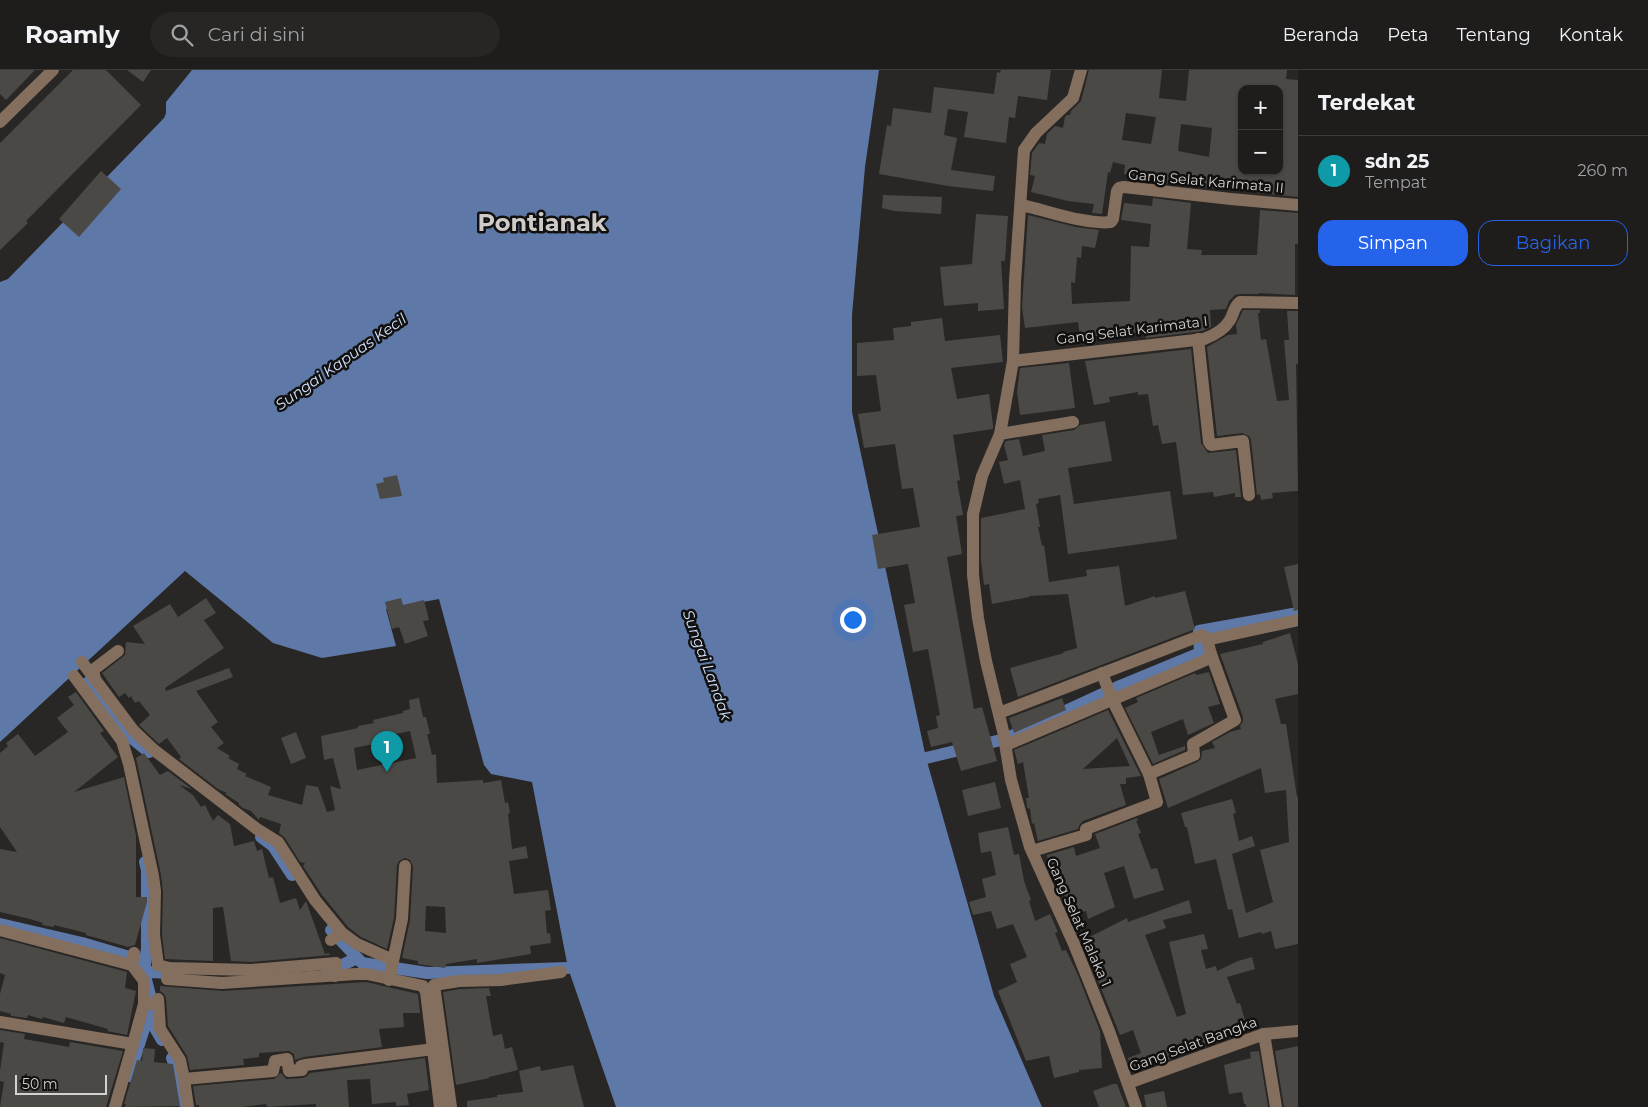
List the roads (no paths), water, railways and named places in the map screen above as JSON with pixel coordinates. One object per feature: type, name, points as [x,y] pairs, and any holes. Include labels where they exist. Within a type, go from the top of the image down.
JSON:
[{"type":"street","points":[[0,122],[53,70]]},
{"type":"street","name":"Gang Selat Malaka 1","points":[[1081,70],[1073,98],[1036,132],[1024,150],[1015,281],[1013,360],[1000,434],[990,454],[978,490],[973,514],[973,575],[978,618],[1020,814],[1032,851],[1074,944],[1136,1107]]},
{"type":"street","name":"Gang Selat Karimata II","points":[[1020,205],[1105,223],[1113,220],[1117,191],[1124,187],[1248,201],[1298,204]]},
{"type":"street","name":"Gang Selat Karimata I","points":[[1013,360],[1198,339],[1216,335],[1223,329],[1240,302],[1298,303]]},
{"type":"street","points":[[1198,339],[1209,442],[1211,445],[1243,441],[1249,494]]},
{"type":"street","points":[[1000,434],[1073,422]]},
{"type":"street","points":[[1209,640],[1297,623]]},
{"type":"street","points":[[998,713],[1202,635],[1209,640],[1211,654],[1235,720],[1193,744],[1194,756],[1150,774]]},
{"type":"street","points":[[95,679],[93,670],[118,651]]},
{"type":"street","points":[[1006,745],[1208,659],[1211,654]]},
{"type":"street","points":[[82,662],[133,730],[154,750],[249,823],[278,842],[315,900],[342,933],[358,944],[393,960]]},
{"type":"street","points":[[1032,851],[1086,835],[1086,829],[1156,802],[1150,774],[1112,699],[1102,673]]},
{"type":"street","points":[[74,676],[122,741],[129,764],[153,876],[155,891],[154,935],[158,965],[168,973],[222,983],[250,976],[335,970],[429,986],[459,981],[501,980],[562,972]]},
{"type":"street","points":[[389,980],[402,919],[406,866]]},
{"type":"street","points":[[0,930],[133,959],[144,981],[144,1004],[115,1107]]},
{"type":"street","points":[[331,940],[342,933]]},
{"type":"street","points":[[429,986],[426,992],[434,1049],[445,1102]]},
{"type":"street","points":[[429,986],[445,1102]]},
{"type":"street","points":[[144,1004],[158,1002],[160,1029],[180,1060],[188,1107]]},
{"type":"street","points":[[0,1022],[133,1044]]},
{"type":"street","name":"Gang Selat Bangka","points":[[1128,1083],[1264,1034],[1298,1030]]},
{"type":"street","points":[[1264,1034],[1276,1107]]},
{"type":"street","points":[[184,1079],[273,1071],[275,1061],[281,1060],[287,1060],[289,1071],[302,1070],[301,1066],[306,1065],[434,1049]]},
{"type":"water","points":[[192,70],[879,70],[865,167],[852,315],[852,412],[926,758],[994,996],[1042,1107],[616,1107],[568,968],[532,782],[491,774],[484,765],[439,599],[386,609],[396,646],[322,658],[273,643],[185,571],[0,742],[0,282],[8,279],[164,118],[166,102]]},
{"type":"waterway","points":[[926,758],[1005,739],[1120,686],[1200,653],[1199,631],[1298,613]]},
{"type":"waterway","points":[[87,683],[122,730],[123,738]]},
{"type":"waterway","points":[[122,730],[149,752]]},
{"type":"waterway","points":[[261,837],[273,846],[292,875]]},
{"type":"waterway","points":[[145,862],[147,870],[147,948],[144,972],[153,1007],[148,1016],[162,1040]]},
{"type":"waterway","points":[[0,924],[82,943],[143,961]]},
{"type":"waterway","points":[[331,930],[362,963],[427,973],[568,968]]},
{"type":"waterway","points":[[327,969],[338,967],[357,958]]},
{"type":"waterway","points":[[144,972],[178,973]]},
{"type":"waterway","points":[[129,1076],[148,1016]]},
{"type":"waterway","points":[[172,1058],[182,1101]]},
{"type":"place","name":"sdn 25","points":[[387,772]]},
{"type":"district","name":"Pontianak","points":[[542,223]]},
{"type":"water label","name":"Sungai Kapuas Kecil","points":[[341,362]]},
{"type":"water label","name":"Sungai Landak","points":[[707,665]]}]
